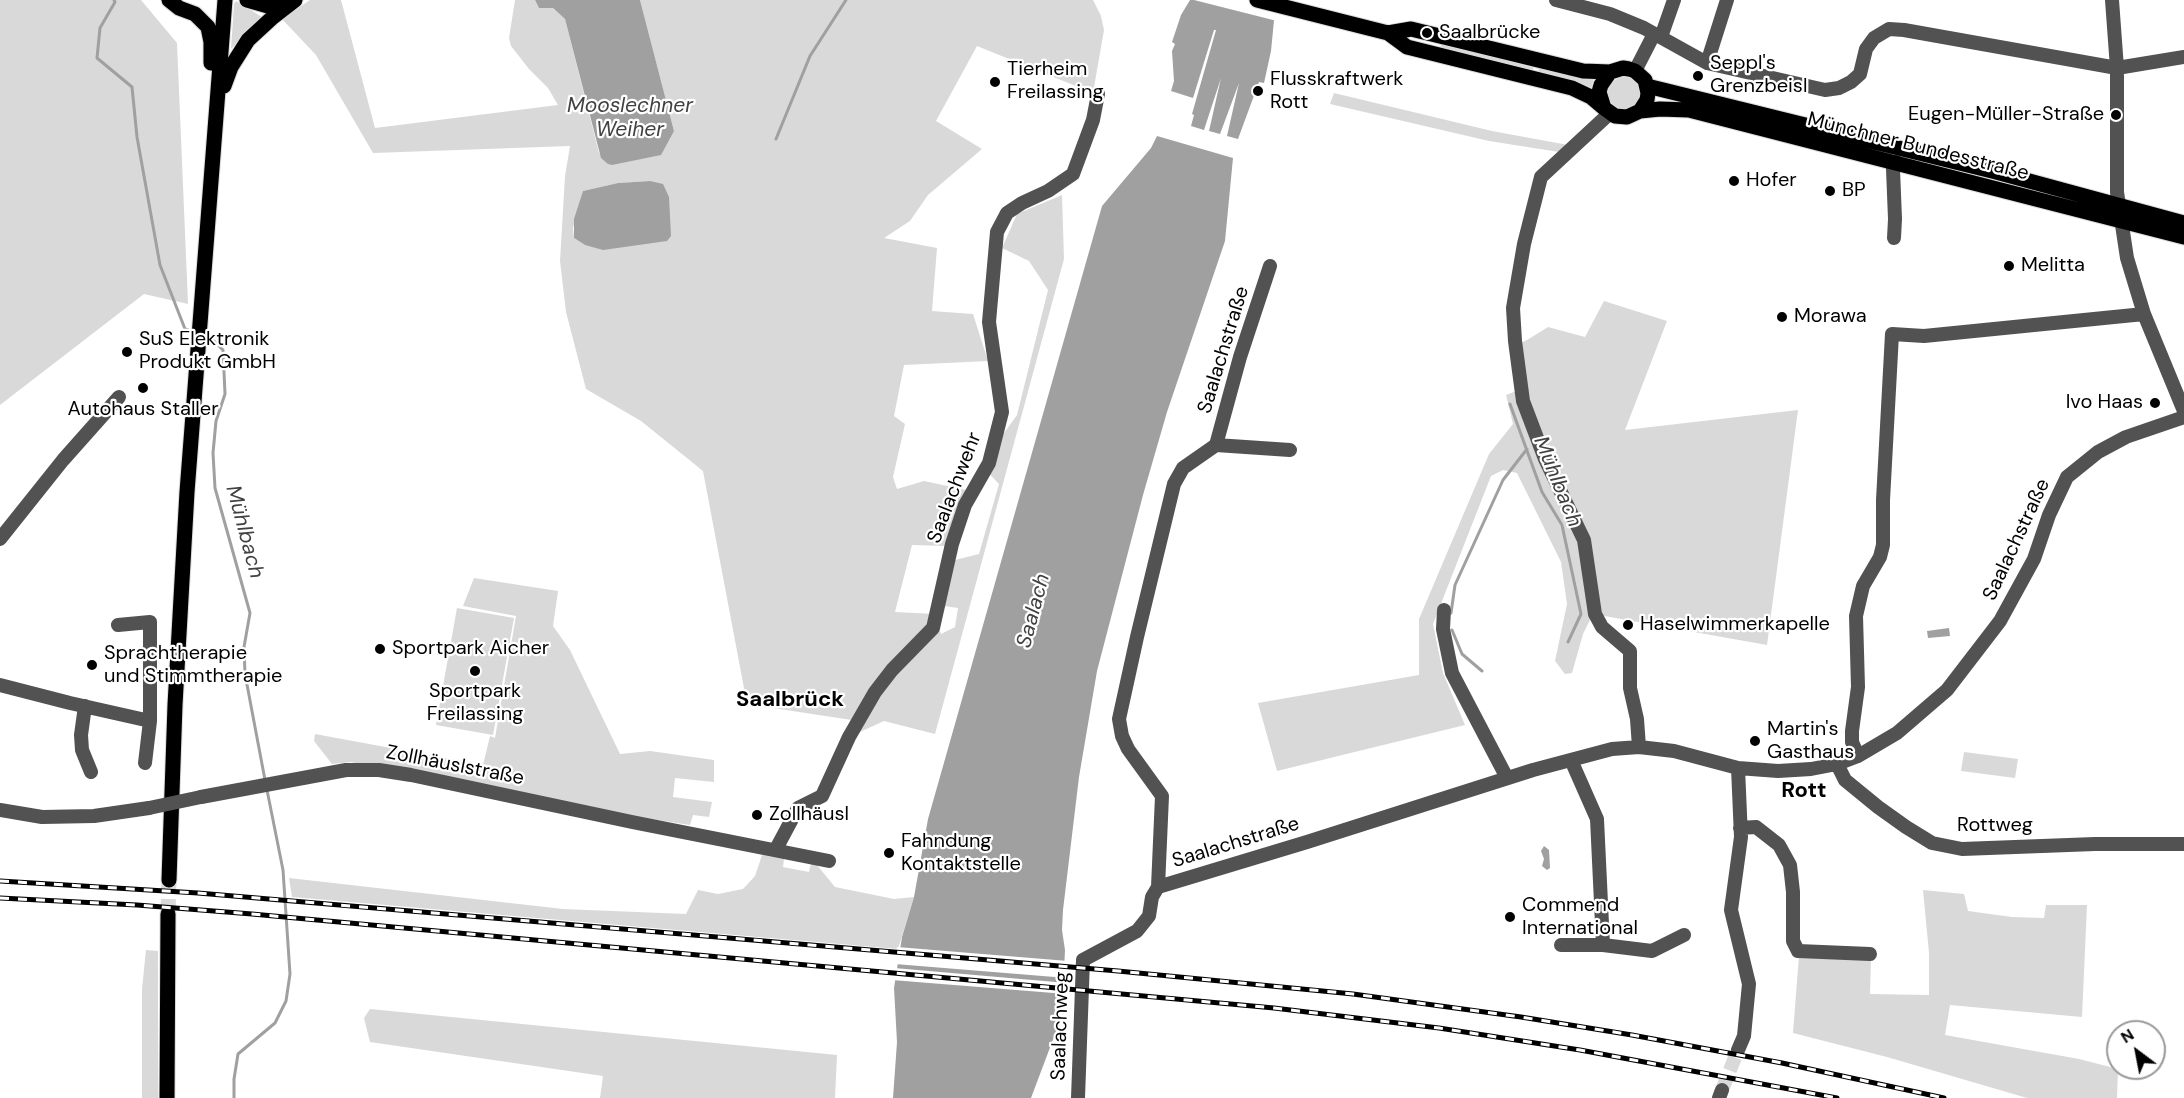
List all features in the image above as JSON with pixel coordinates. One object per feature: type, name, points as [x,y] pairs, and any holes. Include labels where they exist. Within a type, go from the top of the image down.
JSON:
[{"type":"main road","points":[[170,0],[178,8],[195,14],[208,27],[217,97]]},
{"type":"main road","points":[[169,880],[186,504],[225,0]]},
{"type":"main road","points":[[247,0],[268,6],[288,0]]},
{"type":"main road","points":[[217,97],[231,67],[248,40],[295,0]]},
{"type":"main road","points":[[1257,0],[1388,33],[1407,47],[1582,92],[1615,116],[1627,117],[1640,111],[1647,99],[1645,80],[1635,71],[1623,68],[1610,72],[1583,71],[1411,29],[1388,33]]},
{"type":"main road","points":[[1607,110],[1599,93],[1610,72]]},
{"type":"main road","name":"Münchner Bundesstraße","points":[[1647,86],[2184,223]]},
{"type":"main road","name":"Münchner Bundesstraße","points":[[1640,111],[1689,110],[2184,237]]},
{"type":"main road","points":[[167,1098],[168,915]]},
{"type":"street","points":[[1556,0],[1610,14],[1658,36],[1707,63],[1825,90],[1839,88],[1860,74],[1866,49],[1874,38],[1889,29],[2117,68],[2184,57]]},
{"type":"street","points":[[1635,71],[1658,36],[1674,0]]},
{"type":"street","points":[[1707,63],[1727,0]]},
{"type":"street","points":[[2112,0],[2117,68],[2116,192],[2127,258],[2144,314],[2184,411]]},
{"type":"street","name":"Saalachwehr","points":[[776,849],[798,808],[822,796],[849,737],[875,692],[892,670],[933,628],[952,544],[964,505],[989,463],[1002,412],[989,322],[997,232],[1007,213],[1073,174],[1093,120],[1098,94]]},
{"type":"street","points":[[1607,110],[1540,177],[1515,290],[1514,320],[1523,401],[1545,459],[1584,540],[1595,614],[1602,627],[1630,651],[1630,688],[1637,719],[1639,747]]},
{"type":"street","points":[[1894,238],[1893,169],[1896,162]]},
{"type":"street","name":"Saalachstraße","points":[[1216,445],[1240,357],[1270,266]]},
{"type":"street","points":[[1858,756],[1852,742],[1858,687],[1856,616],[1863,586],[1880,557],[1883,545],[1883,500],[1892,334],[1924,336],[2144,314]]},
{"type":"street","points":[[0,539],[63,460],[119,397]]},
{"type":"street","name":"Saalachstraße","points":[[1290,450],[1216,445],[1183,468],[1174,484],[1119,719],[1122,736],[1128,749],[1161,796],[1158,887],[1350,829],[1533,770],[1612,749],[1639,747],[1674,751],[1738,768],[1760,771],[1795,771],[1837,764],[1858,756],[1897,733],[1947,690],[2000,621],[2034,559],[2049,515],[2067,477],[2098,452],[2126,437],[2184,417]]},
{"type":"street","points":[[1444,610],[1443,629],[1452,674],[1510,777]]},
{"type":"street","points":[[118,625],[150,622],[150,721],[145,763]]},
{"type":"street","points":[[0,685],[150,721]]},
{"type":"street","points":[[85,706],[81,735],[82,750],[91,772]]},
{"type":"street","points":[[1571,760],[1597,819],[1603,945]]},
{"type":"street","name":"Rottweg","points":[[1837,764],[1845,780],[1906,827],[1932,843],[1962,849],[2095,844],[2184,844]]},
{"type":"street","points":[[1738,768],[1740,828],[1731,910],[1749,984],[1744,1036],[1738,1050]]},
{"type":"street","name":"Zollhäuslstraße","points":[[0,810],[42,817],[94,816],[255,789],[346,770],[379,770],[829,861]]},
{"type":"street","points":[[1740,828],[1756,828],[1764,833],[1779,845],[1790,865],[1793,892],[1793,941],[1798,951],[1870,954]]},
{"type":"street","name":"Saalachweg","points":[[1078,1098],[1083,960],[1137,931],[1149,916],[1152,897],[1158,887]]},
{"type":"street","points":[[1561,945],[1603,945],[1652,951],[1684,935]]},
{"type":"shaded area","points":[[0,0],[141,0],[177,43],[188,304],[144,294],[0,405]]},
{"type":"shaded area","points":[[310,0],[341,0],[375,128],[558,105],[548,88],[511,46],[509,38],[515,0],[535,0],[539,8],[553,8],[565,19],[599,153],[665,145],[674,131],[640,0],[1093,0],[1101,16],[1104,30],[1093,93],[977,46],[936,121],[982,149],[928,195],[910,221],[884,238],[937,248],[932,311],[973,314],[988,361],[904,365],[894,416],[905,424],[893,477],[897,489],[924,481],[966,490],[946,546],[912,545],[895,612],[934,614],[941,634],[955,627],[958,608],[944,606],[955,560],[979,554],[999,484],[981,465],[1017,415],[1048,290],[1029,261],[1002,248],[1017,214],[1062,195],[1064,259],[935,734],[884,721],[849,737],[858,721],[747,704],[703,471],[641,421],[586,389],[566,312],[560,261],[565,176],[570,146],[373,153],[316,55],[282,19]],"holes":[[[650,181],[585,245],[574,238],[573,228],[583,191],[618,183]]]},
{"type":"shaded area","points":[[236,1],[262,17],[231,49],[234,4]]},
{"type":"shaded area","points":[[1442,42],[1534,65],[1532,72],[1440,50]]},
{"type":"shaded area","points":[[1540,66],[1594,78],[1591,89],[1537,74]]},
{"type":"shaded area","points":[[1624,77],[1635,82],[1640,93],[1635,104],[1624,109],[1613,104],[1608,93],[1613,82]]},
{"type":"shaded area","points":[[1334,93],[1492,131],[1568,145],[1559,152],[1489,141],[1330,104]]},
{"type":"shaded area","points":[[1604,301],[1667,321],[1625,430],[1798,410],[1767,645],[1593,614],[1583,634],[1572,673],[1565,674],[1555,661],[1567,604],[1561,562],[1517,473],[1503,470],[1491,476],[1433,624],[1443,673],[1465,725],[1277,771],[1258,703],[1419,675],[1419,619],[1489,454],[1513,424],[1506,395],[1519,390],[1512,347],[1548,327],[1585,337]]},
{"type":"shaded area","points":[[474,578],[558,591],[553,626],[570,650],[620,754],[650,751],[714,760],[714,782],[675,778],[673,797],[712,802],[709,817],[693,815],[690,825],[625,815],[490,785],[396,772],[351,762],[332,764],[314,741],[315,734],[483,765],[490,736],[495,738],[516,616],[463,606]]},
{"type":"shaded area","name":"Sportpark Freilassing","points":[[457,608],[514,618],[493,735],[436,725]]},
{"type":"shaded area","points":[[1964,752],[2018,759],[2015,778],[1961,771]]},
{"type":"shaded area","points":[[762,855],[784,859],[783,867],[809,872],[811,863],[817,865],[835,887],[894,899],[914,897],[898,949],[292,897],[289,878],[563,909],[686,914],[698,890],[718,894],[743,889],[755,876]]},
{"type":"shaded area","points":[[1923,890],[1964,894],[1968,911],[2012,917],[2044,918],[2046,905],[2087,905],[2082,1017],[1950,1005],[1945,1035],[2106,1066],[2106,1080],[2118,1080],[2117,1098],[2027,1098],[1887,1057],[1793,1033],[1799,956],[1871,957],[1870,994],[1929,995],[1929,953]]},
{"type":"shaded area","points":[[146,950],[158,951],[158,1098],[142,1098],[142,989]]},
{"type":"shaded area","points":[[370,1009],[837,1055],[835,1098],[600,1098],[603,1076],[370,1042],[364,1018]]},
{"type":"water","name":"Mooslechner Weiher","points":[[535,0],[640,0],[674,131],[661,155],[612,165],[601,158],[565,19],[553,8],[539,8]]},
{"type":"water","points":[[1190,0],[1276,0],[1271,51],[1264,83],[1259,82],[1238,139],[1227,136],[1239,83],[1220,134],[1209,131],[1221,78],[1204,130],[1191,126],[1194,115],[1192,114],[1216,30],[1214,30],[1193,98],[1171,91],[1174,81],[1172,51],[1175,44],[1172,42],[1181,15]]},
{"type":"water","name":"Saalach","points":[[1157,136],[1233,158],[1225,241],[1167,412],[1097,671],[1079,777],[1063,910],[1062,930],[1065,950],[1063,991],[1057,1029],[1031,1098],[893,1098],[897,1042],[894,988],[902,937],[914,897],[928,819],[1102,206],[1151,148]]},
{"type":"water","points":[[650,181],[663,184],[669,197],[671,236],[667,241],[603,250],[585,245],[574,238],[574,219],[583,191],[618,183]]},
{"type":"water","points":[[1949,628],[1950,636],[1928,638],[1927,631]]},
{"type":"water","points":[[1544,846],[1549,850],[1550,868],[1547,870],[1542,866],[1544,859],[1541,851]]},
{"type":"pier","points":[[1194,0],[1279,0],[1277,21]]},
{"type":"pier","points":[[897,947],[1068,961],[1067,978],[895,964]]},
{"type":"pier","points":[[894,968],[1067,983],[1066,994],[892,980]]},
{"type":"waterway","name":"Mühlbach","points":[[114,0],[100,28],[97,58],[132,87],[137,137],[160,265],[185,329],[194,332]]},
{"type":"waterway","points":[[776,139],[810,56],[846,0]]},
{"type":"waterway","name":"Mühlbach","points":[[205,337],[214,341],[223,350],[225,394],[216,421],[213,453],[215,488],[250,613],[244,647],[245,674],[265,780]]},
{"type":"waterway","name":"Mühlbach","points":[[1510,404],[1542,492],[1562,525],[1581,614],[1568,642]]},
{"type":"waterway","points":[[1451,613],[1455,585],[1503,480],[1527,449]]},
{"type":"waterway","points":[[1452,630],[1462,654],[1482,671]]},
{"type":"waterway","name":"Mühlbach","points":[[234,1098],[238,1054],[275,1023],[286,1001],[290,974],[283,870],[267,790]]},
{"type":"tunnel","points":[[168,914],[169,880]]},
{"type":"tunnel","points":[[1722,1090],[1738,1050]]},
{"type":"railway","points":[[0,881],[198,893],[1118,971],[1353,994],[1632,1035],[1782,1063],[1944,1098]]},
{"type":"railway","points":[[0,898],[252,914],[1274,1008],[1439,1028],[1580,1050],[1837,1098]]},
{"type":"place","name":"Saalbrücke","points":[[1427,33]]},
{"type":"place","name":"Seppl's Grenzbeisl","points":[[1698,76]]},
{"type":"place","name":"Tierheim Freilassing","points":[[995,82]]},
{"type":"place","name":"Flusskraftwerk Rott","points":[[1258,91]]},
{"type":"place","name":"Eugen-Müller-Straße","points":[[2116,115]]},
{"type":"place","name":"Hofer","points":[[1734,181]]},
{"type":"place","name":"BP","points":[[1830,191]]},
{"type":"place","name":"Melitta","points":[[2009,266]]},
{"type":"place","name":"Morawa","points":[[1782,317]]},
{"type":"place","name":"SuS Elektronik Produkt GmbH","points":[[127,352]]},
{"type":"place","name":"Autohaus Staller","points":[[143,388]]},
{"type":"place","name":"Ivo Haas","points":[[2155,403]]},
{"type":"place","name":"Haselwimmerkapelle","points":[[1628,625]]},
{"type":"place","name":"Sportpark Aicher","points":[[380,649]]},
{"type":"place","name":"Sprachtherapie und Stimmtherapie","points":[[92,665]]},
{"type":"place","name":"Sportpark Freilassing","points":[[475,671]]},
{"type":"place","name":"Martin's Gasthaus","points":[[1755,741]]},
{"type":"place","name":"Zollhäusl","points":[[757,815]]},
{"type":"place","name":"Fahndung Kontaktstelle","points":[[889,853]]},
{"type":"place","name":"Commend International","points":[[1510,917]]},
{"type":"district","name":"Saalbrück","points":[[790,700]]},
{"type":"district","name":"Rott","points":[[1804,791]]}]
